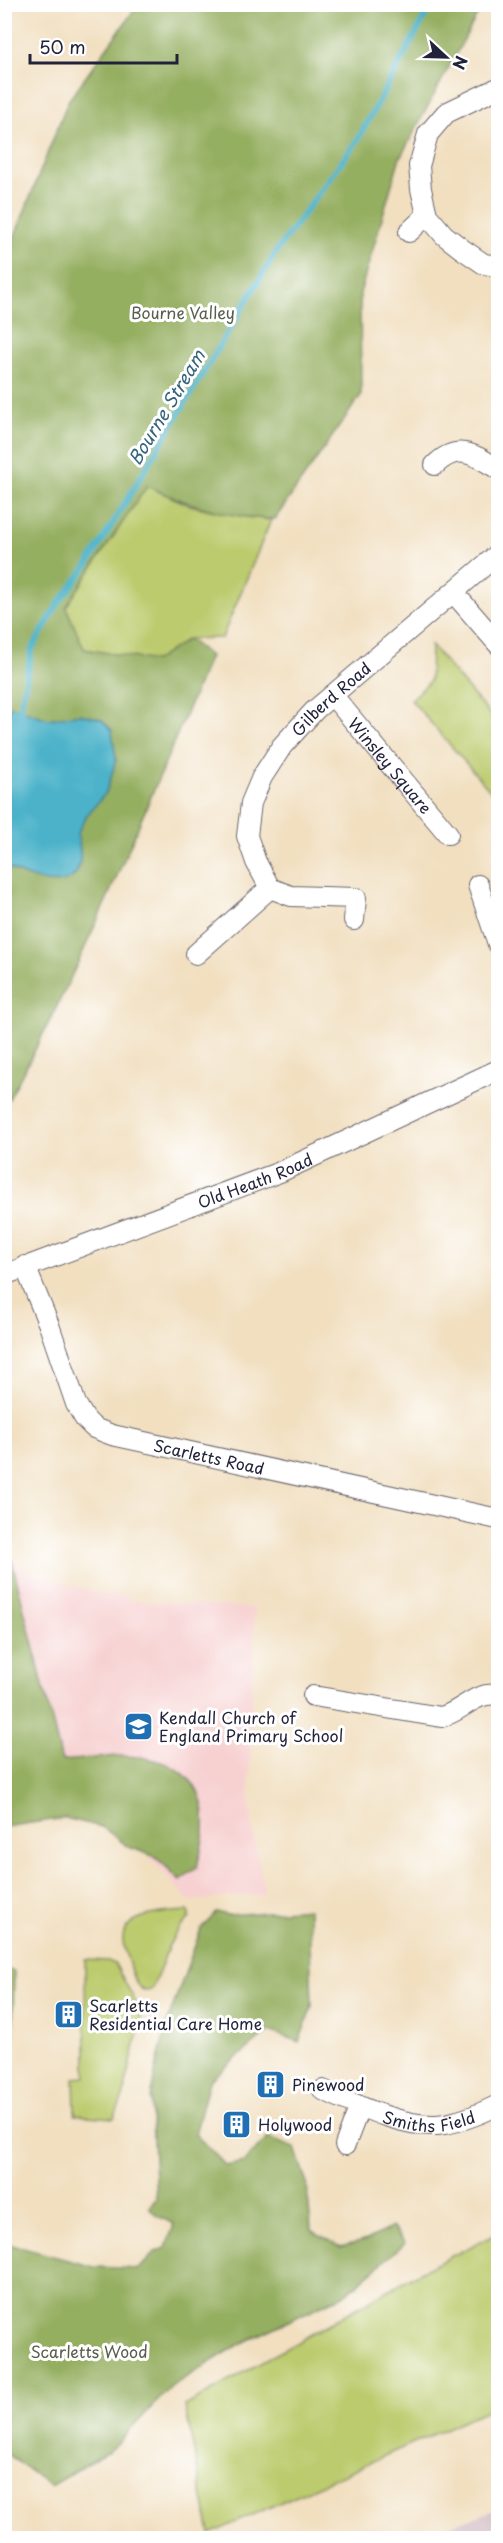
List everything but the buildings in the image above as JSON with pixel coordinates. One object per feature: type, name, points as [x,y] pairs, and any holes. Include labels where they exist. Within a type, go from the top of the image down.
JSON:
[{"type":"street","points":[[498,88],[446,113],[428,134],[419,166],[427,215],[462,249],[484,264],[498,266]]},
{"type":"street","points":[[409,232],[427,215]]},
{"type":"street","points":[[435,465],[444,456],[471,453],[498,470]]},
{"type":"street","name":"Gilberd Road","points":[[270,888],[256,862],[247,836],[251,803],[262,777],[282,746],[315,710],[498,554]]},
{"type":"street","points":[[454,593],[498,644]]},
{"type":"street","name":"Winsley Square","points":[[333,696],[448,834]]},
{"type":"street","points":[[478,885],[498,944]]},
{"type":"street","points":[[196,954],[270,888],[291,896],[356,898],[354,920]]},
{"type":"street","name":"Old Heath Road","points":[[4,1275],[280,1172],[498,1070]]},
{"type":"street","name":"Scarletts Road","points":[[25,1266],[49,1325],[76,1404],[94,1428],[112,1436],[498,1519]]},
{"type":"street","points":[[313,1696],[441,1718],[454,1714],[464,1705],[484,1695],[498,1695]]},
{"type":"street","name":"Smiths Field","points":[[322,2090],[360,2106],[416,2124],[439,2125],[467,2118],[498,2105]]},
{"type":"street","name":"Smiths Field","points":[[345,2145],[360,2106]]},
{"type":"shaded area","name":"Kendall Church of England Primary School","points":[[4,1551],[23,1571],[99,1593],[128,1596],[128,1600],[255,1608],[249,1796],[254,1838],[265,1894],[189,1901],[149,1856],[152,1780],[51,1773]]},
{"type":"shaded area","points":[[498,2508],[498,2538],[409,2538],[476,2517]]},
{"type":"green space","name":"Bourne Valley","points":[[138,5],[486,5],[476,17],[399,160],[360,293],[361,395],[275,519],[242,517],[210,510],[147,486],[66,607],[84,649],[155,661],[188,639],[210,656],[88,940],[5,1106],[5,261],[68,101]]},
{"type":"green space","points":[[147,486],[189,505],[228,514],[271,520],[222,638],[188,639],[155,661],[84,649],[65,607]]},
{"type":"green space","points":[[431,645],[498,724],[498,800],[411,700],[430,681]]},
{"type":"green space","points":[[5,1551],[12,1561],[62,1761],[122,1756],[156,1760],[182,1773],[200,1796],[204,1811],[204,1830],[197,1867],[180,1880],[156,1857],[129,1847],[102,1827],[65,1818],[5,1827]]},
{"type":"green space","name":"Scarletts Wood","points":[[309,1909],[312,2007],[299,2042],[269,2031],[209,2081],[195,2134],[226,2166],[244,2162],[268,2138],[295,2148],[307,2184],[311,2230],[341,2247],[367,2240],[392,2227],[405,2243],[347,2293],[238,2345],[172,2386],[111,2450],[50,2486],[5,2452],[5,2211],[8,2244],[94,2267],[139,2269],[155,2252],[166,2248],[174,2224],[157,2216],[149,2207],[156,2199],[151,2099],[167,2023],[201,1929],[217,1912],[227,1915]]},
{"type":"green space","points":[[188,1911],[190,1918],[170,1943],[151,1990],[141,1989],[131,1972],[123,1943],[126,1929],[140,1918],[150,1915]]},
{"type":"green space","points":[[85,1960],[108,1961],[115,1964],[138,2006],[141,2019],[123,2097],[114,2118],[75,2115],[74,2078],[86,2077]]},
{"type":"green space","points":[[5,1968],[14,1972],[12,2070],[5,2146]]},
{"type":"green space","points":[[498,2233],[498,2405],[210,2534],[185,2406],[422,2271]]},
{"type":"water","points":[[10,706],[48,719],[80,714],[101,719],[112,730],[116,760],[106,793],[87,815],[77,834],[80,854],[78,869],[72,878],[62,882],[35,879],[5,866],[4,725]]},
{"type":"waterway","name":"Bourne Stream","points":[[20,709],[32,649],[58,604],[87,566],[278,249],[358,139],[432,4]]},
{"type":"place","name":"Kendall Church of England Primary School","points":[[138,1726]]},
{"type":"place","name":"Scarletts Residential Care Home","points":[[68,2014]]},
{"type":"place","name":"Pinewood","points":[[271,2084]]},
{"type":"place","name":"Holywood","points":[[237,2124]]}]
